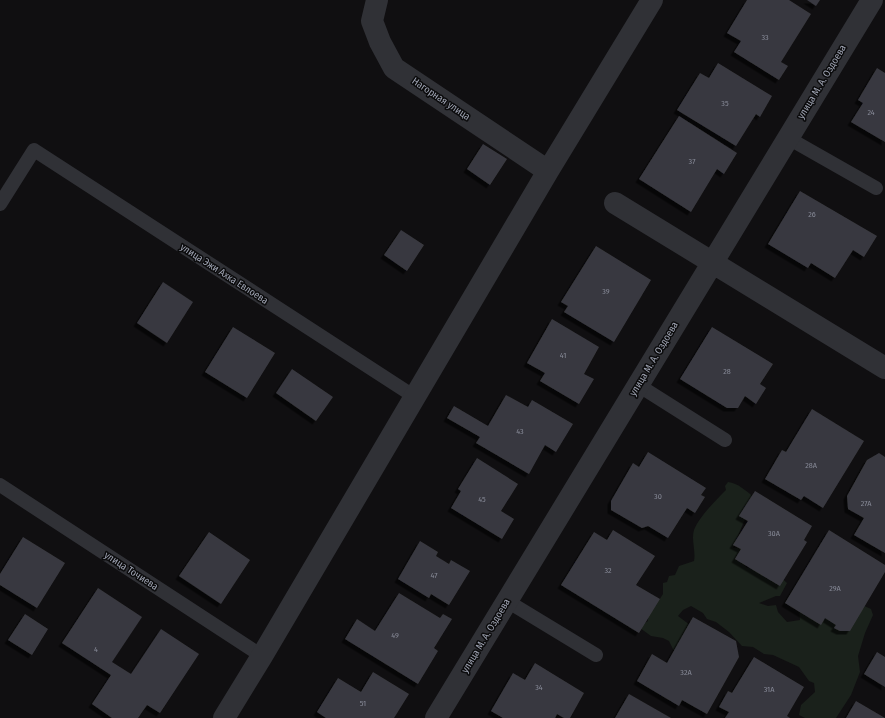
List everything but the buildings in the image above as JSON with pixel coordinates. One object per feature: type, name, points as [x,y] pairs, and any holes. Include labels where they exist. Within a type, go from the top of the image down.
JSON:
[{"type":"street","name":"Нагорная улица","points":[[377,0],[372,21],[380,42],[394,68],[548,171]]},
{"type":"street","points":[[224,718],[548,171],[652,0]]},
{"type":"street","name":"улица М. А. Оздоева","points":[[436,718],[872,0]]},
{"type":"street","points":[[615,203],[885,368]]},
{"type":"lane","points":[[788,138],[876,188]]},
{"type":"lane","name":"улица Эжи Ахка Евлоева","points":[[0,204],[34,150],[415,397]]},
{"type":"lane","points":[[638,385],[724,440]]},
{"type":"lane","name":"улица Точиева","points":[[1,488],[262,656]]},
{"type":"lane","points":[[507,601],[596,655]]},
{"type":"shaded area","points":[[728,482],[739,486],[754,497],[733,548],[742,547],[746,559],[744,565],[747,568],[760,566],[778,575],[787,583],[780,596],[776,596],[759,603],[768,606],[776,605],[778,612],[787,622],[800,620],[799,609],[823,617],[862,605],[871,609],[873,615],[865,633],[858,656],[860,672],[851,695],[836,718],[805,718],[799,715],[801,705],[815,692],[814,683],[809,681],[799,667],[773,655],[764,654],[753,647],[742,646],[729,632],[716,622],[707,619],[703,613],[691,606],[683,610],[678,616],[690,625],[676,655],[669,641],[663,638],[651,636],[640,628],[648,621],[648,614],[652,611],[663,594],[663,583],[667,582],[669,576],[675,575],[679,566],[694,561],[693,538],[696,525],[726,490],[725,486]]}]
